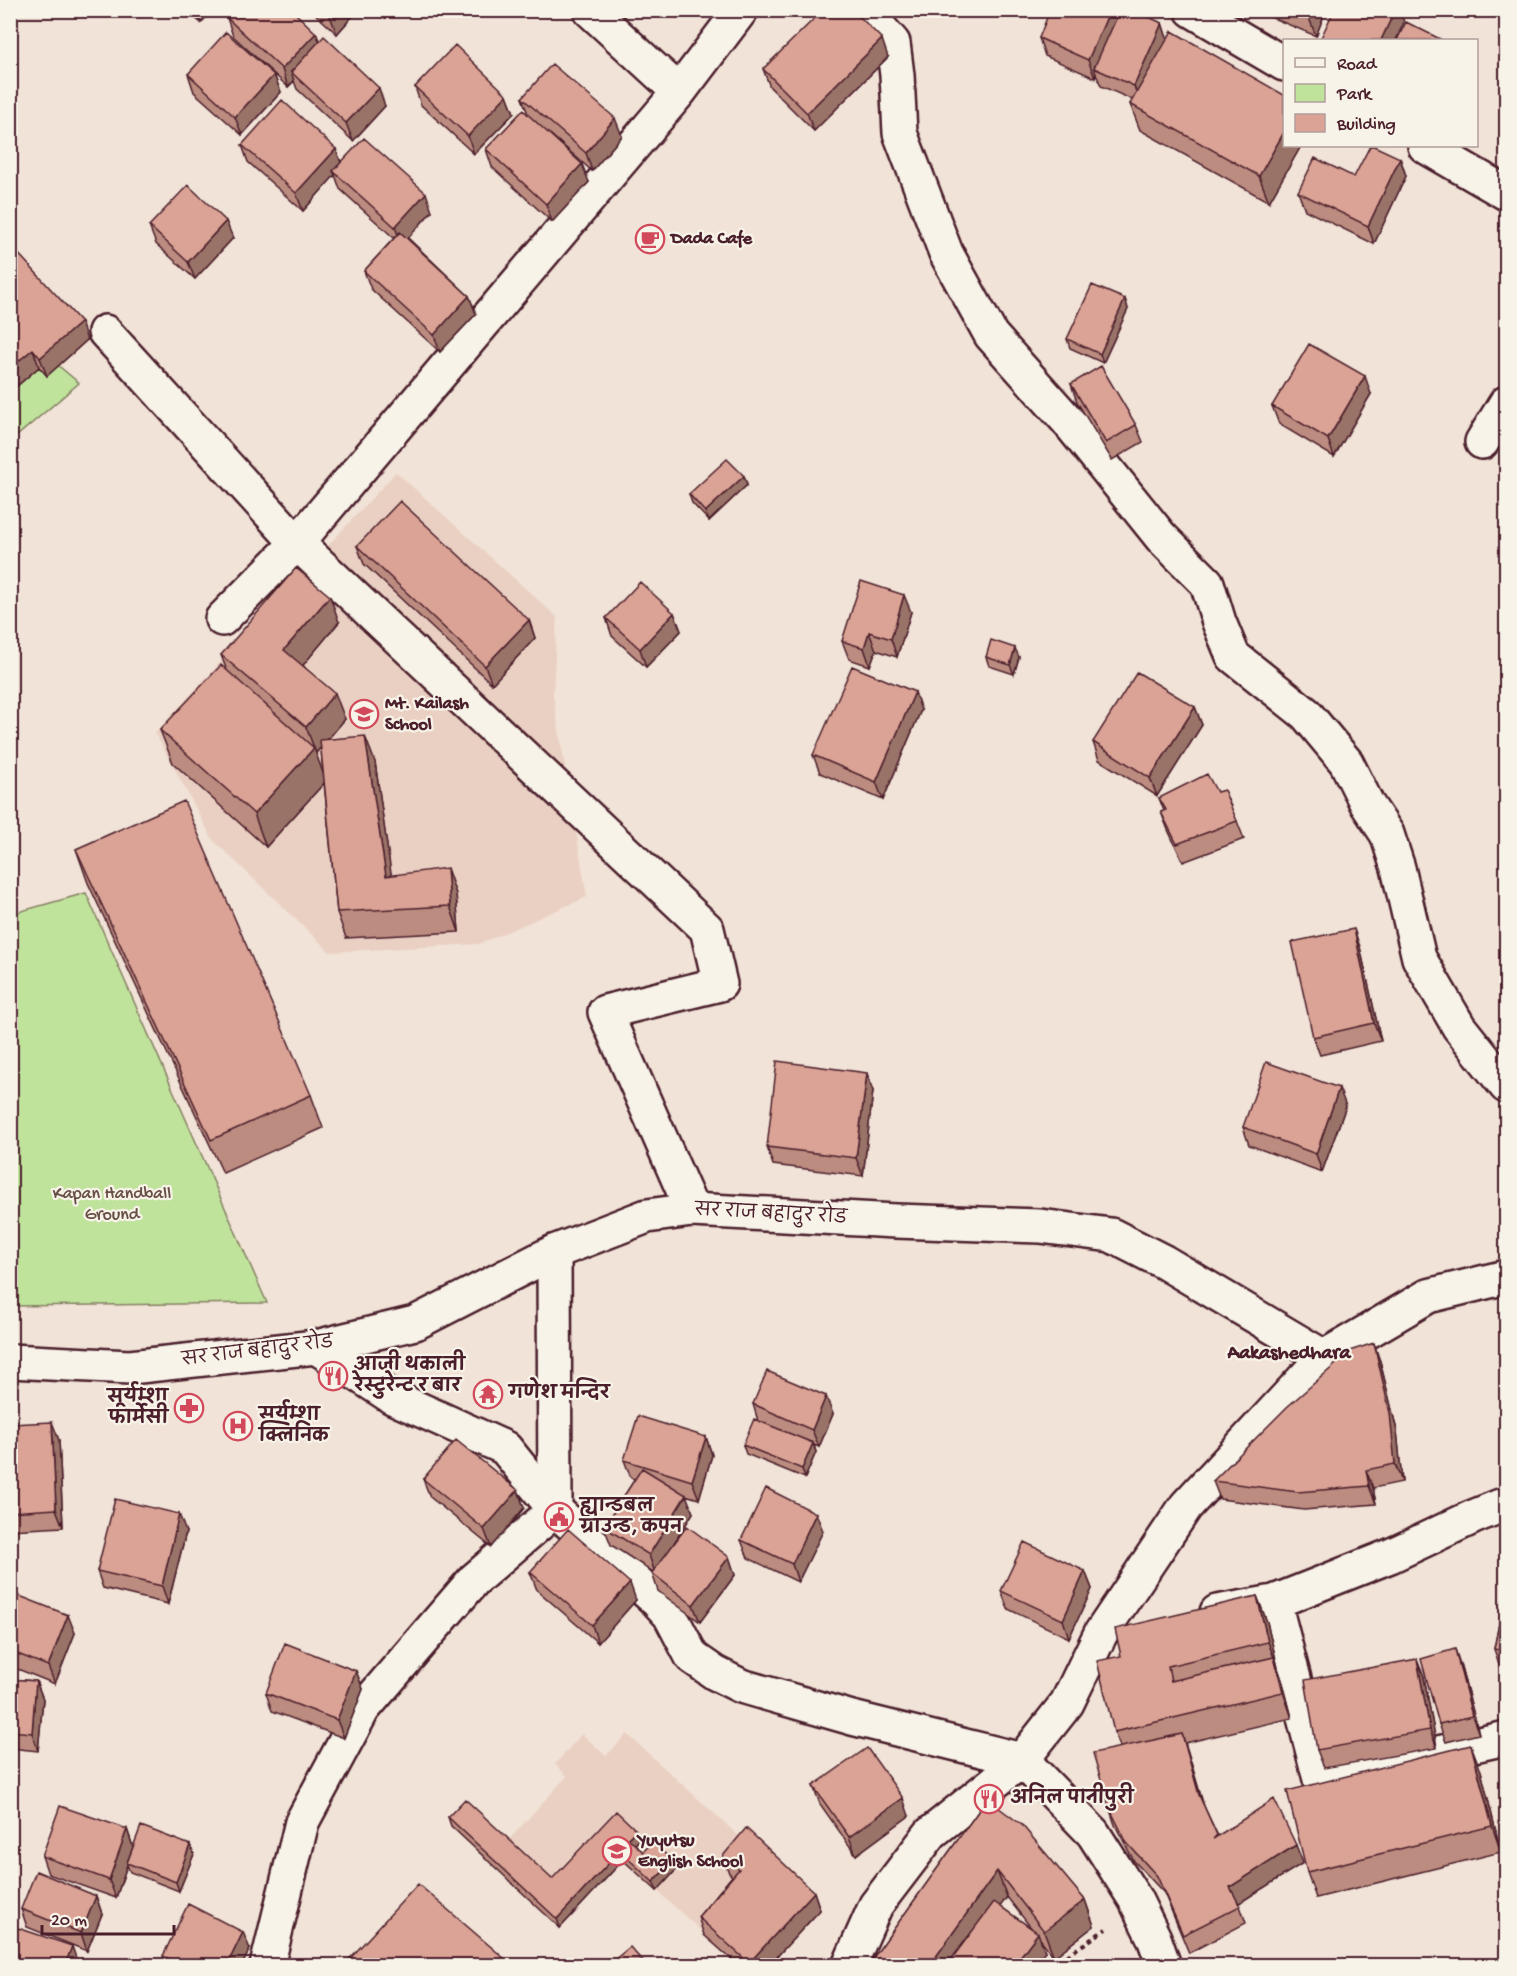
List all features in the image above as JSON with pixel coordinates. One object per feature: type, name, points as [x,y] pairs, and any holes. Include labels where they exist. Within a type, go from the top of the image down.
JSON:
[{"type":"street","points":[[590,10],[679,92]]},
{"type":"street","points":[[222,619],[297,543],[679,92],[741,10]]},
{"type":"street","points":[[864,10],[893,43],[900,133],[946,253],[991,335],[1074,429],[1161,537],[1207,583],[1233,656],[1306,714],[1346,762],[1367,804],[1388,834],[1419,958],[1459,1027],[1506,1086]]},
{"type":"street","points":[[1192,10],[1283,63]]},
{"type":"street","points":[[1427,147],[1506,193]]},
{"type":"street","points":[[105,332],[297,543],[706,929],[720,984],[605,1012],[692,1210]]},
{"type":"street","points":[[1482,442],[1506,403]]},
{"type":"street","name":"सर राज बहादुर रोड","points":[[10,1361],[130,1367],[316,1347],[416,1323],[554,1252],[647,1216],[692,1210],[1040,1226],[1111,1235],[1164,1262],[1324,1357]]},
{"type":"street","points":[[267,1965],[302,1822],[363,1709],[474,1580],[555,1510],[554,1252]]},
{"type":"street","points":[[849,1965],[876,1905],[931,1833],[1022,1760],[1066,1703],[1101,1633],[1186,1506],[1324,1357],[1428,1296],[1506,1277]]},
{"type":"street","points":[[316,1347],[392,1397],[505,1448],[555,1510],[657,1601],[670,1615],[692,1657],[715,1673],[741,1686],[852,1718],[1022,1760],[1093,1833],[1135,1899],[1164,1965]]},
{"type":"street","points":[[1193,1616],[1274,1602],[1390,1556],[1473,1517],[1500,1506],[1506,1506]]},
{"type":"street","points":[[1274,1602],[1320,1779],[1506,1738]]},
{"type":"street","points":[[1101,1633],[1136,1627]]},
{"type":"path","points":[[1052,1965],[1116,1923],[1135,1899]]},
{"type":"shaded area","name":"Mt. Kailash School","points":[[396,472],[557,617],[553,695],[587,897],[479,944],[330,952],[213,840],[155,733]]},
{"type":"shaded area","name":"Yuyutsu English School","points":[[582,1734],[606,1756],[627,1734],[820,1910],[769,1965],[739,1965],[623,1860],[560,1928],[451,1826],[506,1843],[567,1776],[555,1764]]},
{"type":"green space","points":[[11,326],[79,383],[11,441]]},
{"type":"green space","name":"Kapan Handball Ground","points":[[86,893],[267,1303],[11,1306],[11,914]]},
{"type":"building","points":[[234,10],[292,10],[316,33],[282,69],[227,18]]},
{"type":"building","points":[[324,10],[335,10],[330,16]]},
{"type":"building","points":[[823,10],[853,10],[882,39],[807,113],[763,69]]},
{"type":"building","points":[[1050,10],[1110,10],[1088,60],[1039,38]]},
{"type":"building","points":[[1120,10],[1133,10],[1162,23],[1134,86],[1094,68]]},
{"type":"building","points":[[1291,10],[1312,10],[1309,18]]},
{"type":"building","points":[[1334,10],[1395,10],[1381,39],[1320,39]]},
{"type":"building","points":[[1406,22],[1440,39],[1398,39]]},
{"type":"building","points":[[1172,31],[1283,94],[1283,134],[1259,176],[1130,104]]},
{"type":"building","points":[[226,32],[274,75],[235,117],[188,74]]},
{"type":"building","points":[[324,36],[379,88],[346,123],[291,72]]},
{"type":"building","points":[[455,45],[507,95],[468,136],[415,87]]},
{"type":"building","points":[[552,64],[615,118],[586,153],[522,98]]},
{"type":"building","points":[[282,100],[336,149],[296,193],[242,145]]},
{"type":"building","points":[[523,110],[582,164],[546,204],[486,149]]},
{"type":"building","points":[[364,138],[426,193],[395,227],[333,171]]},
{"type":"building","points":[[1369,147],[1376,147],[1400,158],[1368,226],[1298,192],[1315,158],[1354,177]]},
{"type":"building","points":[[188,185],[226,221],[188,262],[149,226]]},
{"type":"building","points":[[400,232],[469,296],[434,335],[364,271]]},
{"type":"building","points":[[16,251],[81,322],[40,358],[33,349],[10,368],[10,256]]},
{"type":"building","points":[[1092,285],[1125,299],[1100,354],[1067,339]]},
{"type":"building","points":[[1309,344],[1365,376],[1328,439],[1272,406]]},
{"type":"building","points":[[1101,366],[1136,425],[1106,443],[1071,384]]},
{"type":"building","points":[[727,459],[744,476],[705,512],[689,494]]},
{"type":"building","points":[[400,501],[529,620],[485,666],[357,546]]},
{"type":"building","points":[[296,568],[330,596],[284,650],[335,693],[306,727],[221,655]]},
{"type":"building","points":[[861,581],[904,595],[891,639],[869,632],[864,648],[842,641]]},
{"type":"building","points":[[640,582],[674,613],[640,649],[606,618]]},
{"type":"building","points":[[991,640],[1015,648],[1010,665],[986,657]]},
{"type":"building","points":[[221,665],[314,748],[254,814],[160,730]]},
{"type":"building","points":[[852,666],[915,692],[876,782],[813,755]]},
{"type":"building","points":[[1137,672],[1195,707],[1150,778],[1093,742]]},
{"type":"building","points":[[365,736],[386,876],[447,868],[450,906],[337,912],[320,740]]},
{"type":"building","points":[[1207,774],[1217,792],[1224,790],[1237,821],[1177,844],[1161,812],[1166,810],[1159,798]]},
{"type":"building","points":[[184,801],[311,1095],[211,1140],[76,849]]},
{"type":"building","points":[[1354,929],[1374,1023],[1313,1037],[1292,942]]},
{"type":"building","points":[[777,1061],[867,1073],[856,1158],[767,1147]]},
{"type":"building","points":[[1266,1062],[1339,1088],[1316,1154],[1243,1127]]},
{"type":"building","points":[[1374,1343],[1390,1413],[1395,1464],[1366,1470],[1369,1486],[1298,1492],[1213,1481],[1287,1407],[1336,1364],[1334,1356]]},
{"type":"building","points":[[767,1371],[826,1396],[812,1430],[753,1404]]},
{"type":"building","points":[[638,1416],[706,1437],[692,1481],[624,1460]]},
{"type":"building","points":[[754,1419],[813,1443],[802,1469],[743,1445]]},
{"type":"building","points":[[52,1422],[56,1509],[10,1512],[10,1424]]},
{"type":"building","points":[[456,1440],[518,1490],[484,1529],[423,1479]]},
{"type":"building","points":[[642,1468],[686,1495],[649,1555],[604,1527]]},
{"type":"building","points":[[766,1488],[816,1513],[792,1564],[741,1540]]},
{"type":"building","points":[[115,1499],[179,1514],[162,1586],[97,1571]]},
{"type":"building","points":[[687,1526],[729,1557],[693,1605],[652,1573]]},
{"type":"building","points":[[568,1529],[630,1583],[592,1625],[530,1572]]},
{"type":"building","points":[[1024,1542],[1085,1571],[1063,1620],[1001,1591]]},
{"type":"building","points":[[1506,1588],[1506,1651],[1494,1649]]},
{"type":"building","points":[[17,1595],[68,1615],[48,1666],[10,1651],[10,1611]]},
{"type":"building","points":[[1257,1596],[1268,1642],[1168,1666],[1171,1681],[1274,1657],[1283,1692],[1114,1732],[1097,1661],[1121,1656],[1115,1629]]},
{"type":"building","points":[[285,1643],[356,1671],[337,1720],[266,1693]]},
{"type":"building","points":[[1455,1649],[1472,1716],[1439,1724],[1421,1659]]},
{"type":"building","points":[[1417,1659],[1430,1730],[1317,1750],[1305,1680]]},
{"type":"building","points":[[10,1679],[36,1681],[32,1733],[10,1731]]},
{"type":"building","points":[[1182,1734],[1199,1795],[1217,1835],[1213,1839],[1274,1799],[1296,1845],[1230,1887],[1240,1906],[1183,1935],[1157,1876],[1127,1843],[1109,1807],[1093,1753]]},
{"type":"building","points":[[1471,1745],[1492,1826],[1307,1872],[1287,1791]]},
{"type":"building","points":[[867,1748],[903,1798],[849,1837],[813,1786]]},
{"type":"building","points":[[1503,1762],[1506,1762],[1506,1780]]},
{"type":"building","points":[[465,1799],[552,1879],[616,1811],[636,1830],[628,1838],[643,1852],[652,1842],[673,1861],[653,1882],[620,1851],[557,1919],[448,1817]]},
{"type":"building","points":[[987,1799],[1022,1825],[1085,1900],[1044,1931],[997,1871],[930,1965],[868,1965]]},
{"type":"building","points":[[60,1806],[127,1829],[109,1880],[42,1856]]},
{"type":"building","points":[[141,1826],[190,1845],[176,1882],[127,1863]]},
{"type":"building","points":[[746,1828],[814,1892],[749,1963],[698,1917],[739,1869],[723,1856]]},
{"type":"building","points":[[36,1871],[96,1896],[81,1933],[21,1909]]},
{"type":"building","points":[[418,1884],[512,1965],[344,1965]]},
{"type":"building","points":[[994,1902],[1038,1933],[1014,1965],[947,1965]]},
{"type":"building","points":[[188,1904],[243,1932],[227,1965],[182,1965],[163,1956]]},
{"type":"building","points":[[12,1926],[72,1946],[65,1965],[10,1965]]},
{"type":"building","points":[[630,1947],[646,1965],[608,1965]]},
{"type":"place","name":"Dada Cafe","points":[[650,239]]},
{"type":"place","name":"Mt. Kailash School","points":[[364,714]]},
{"type":"place","name":"आजी थकाली रेस्टुरेन्ट र बार","points":[[333,1376]]},
{"type":"place","name":"गणेश मन्दिर","points":[[488,1394]]},
{"type":"place","name":"सूर्यम्शा फार्मेसी","points":[[189,1408]]},
{"type":"place","name":"सूर्यम्शा क्लिनिक","points":[[238,1426]]},
{"type":"place","name":"ह्यान्डबल ग्राउन्ड, कपन","points":[[559,1517]]},
{"type":"place","name":"अनिल पानीपुरी","points":[[989,1799]]},
{"type":"place","name":"Yuyutsu English School","points":[[617,1851]]},
{"type":"district","name":"Aakashedhara","points":[[1289,1354]]}]
